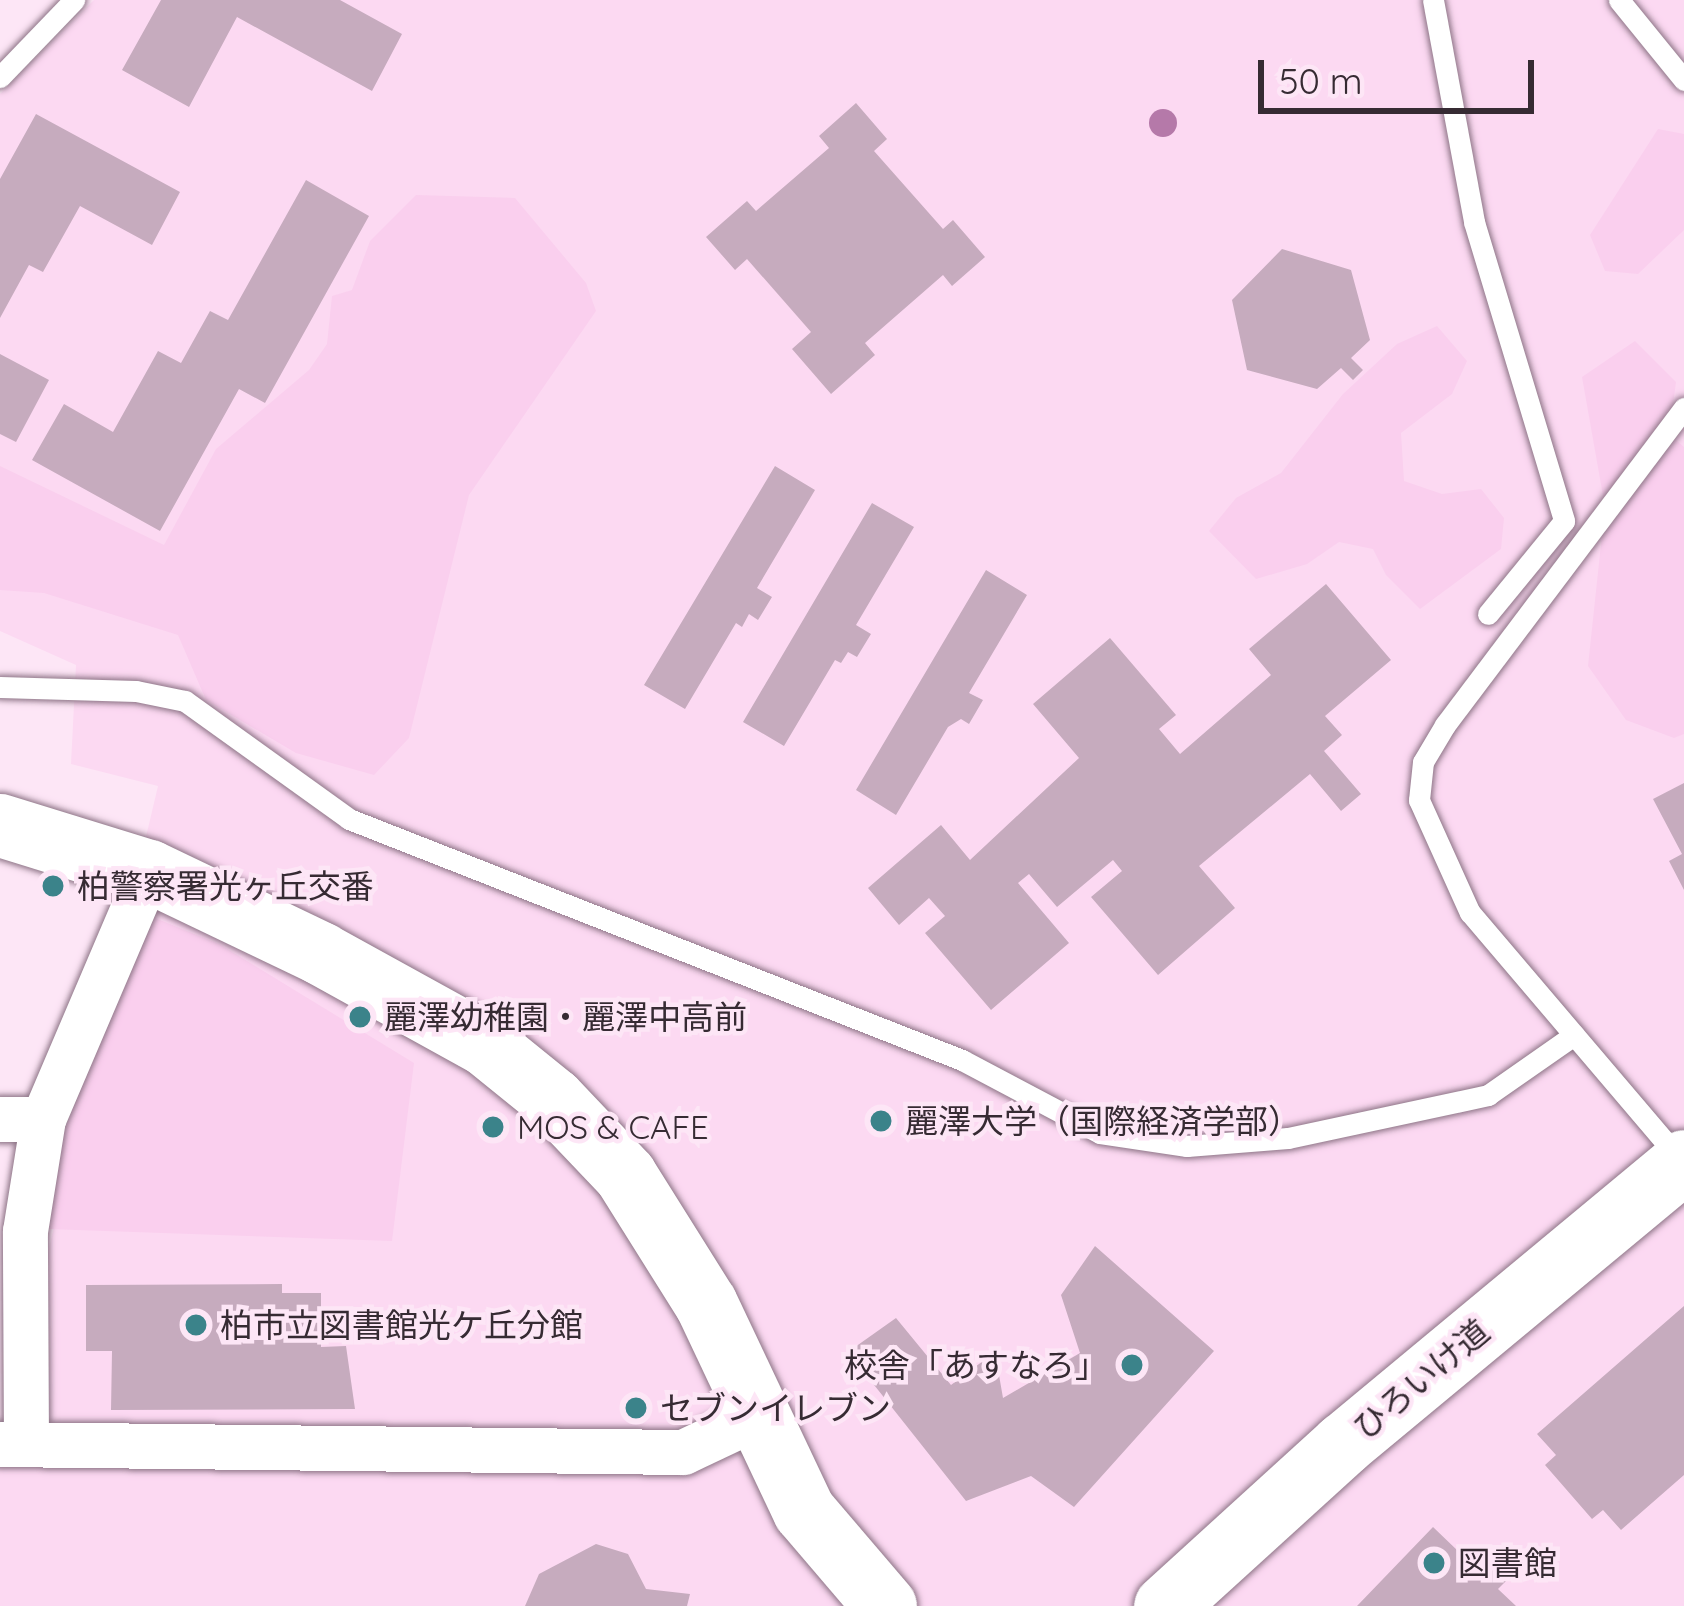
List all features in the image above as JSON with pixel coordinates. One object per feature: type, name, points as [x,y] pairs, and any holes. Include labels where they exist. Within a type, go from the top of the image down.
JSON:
[{"type":"street","points":[[0,825],[149,871],[485,1044],[553,1100],[625,1175],[679,1258],[803,1511],[885,1606]]},
{"type":"street","points":[[149,871],[21,1119],[25,1231],[13,1444],[683,1452],[755,1418]]},
{"type":"street","name":"ひろいけ道","points":[[1165,1606],[1343,1444],[1683,1161]]},
{"type":"lane","points":[[0,77],[74,0]]},
{"type":"lane","points":[[1433,0],[1474,222],[1564,521],[1488,614]]},
{"type":"lane","points":[[1619,0],[1684,80]]},
{"type":"lane","points":[[1683,1161],[1470,914],[1419,800],[1423,762],[1684,408]]},
{"type":"lane","points":[[0,687],[136,691],[185,701],[349,819],[962,1060],[1100,1133],[1187,1146],[1288,1138],[1488,1095],[1574,1035]]},
{"type":"shaded area","name":"麗澤大学（国際経済学部）","points":[[94,0],[1684,0],[1684,1606],[0,1606],[0,1456],[158,786],[71,764],[76,665],[0,631],[0,94]]},
{"type":"shaded area","points":[[1658,129],[1684,134],[1684,230],[1638,274],[1605,271],[1590,235]]},
{"type":"shaded area","points":[[416,195],[515,198],[586,283],[596,311],[469,495],[409,738],[374,775],[296,753],[206,700],[178,635],[44,593],[0,590],[0,466],[164,545],[216,449],[309,370],[327,344],[332,296],[352,290],[370,241]]},
{"type":"shaded area","points":[[1437,326],[1467,361],[1452,394],[1401,433],[1404,481],[1442,494],[1481,489],[1504,518],[1501,549],[1420,609],[1386,575],[1373,549],[1339,542],[1307,564],[1256,579],[1209,531],[1236,498],[1281,473],[1343,394],[1397,344]]},
{"type":"shaded area","points":[[1635,341],[1676,382],[1669,434],[1684,447],[1684,734],[1674,738],[1626,720],[1588,666],[1605,507],[1582,377]]},
{"type":"shaded area","points":[[145,914],[219,944],[414,1063],[392,1241],[48,1229],[57,1151]]},
{"type":"building","points":[[161,0],[340,0],[402,34],[372,91],[237,17],[189,107],[122,70]]},
{"type":"building","points":[[856,103],[887,139],[874,151],[943,229],[953,220],[985,257],[952,286],[943,275],[865,343],[875,355],[831,394],[792,349],[811,332],[747,259],[735,270],[706,237],[747,201],[756,211],[829,148],[819,136]]},
{"type":"building","points":[[36,114],[180,192],[152,245],[80,206],[43,272],[29,265],[0,318],[0,179]]},
{"type":"building","points":[[306,180],[369,216],[265,403],[239,389],[160,531],[32,460],[64,404],[113,432],[158,351],[181,363],[210,311],[228,320]]},
{"type":"building","points":[[1282,249],[1351,270],[1370,340],[1351,358],[1363,370],[1353,380],[1341,368],[1317,389],[1247,370],[1232,300]]},
{"type":"building","points":[[0,354],[49,380],[16,442],[0,434]]},
{"type":"building","points":[[775,466],[815,490],[757,588],[772,597],[758,620],[749,614],[742,627],[736,623],[685,709],[644,685]]},
{"type":"building","points":[[872,503],[914,527],[856,625],[871,634],[857,657],[848,652],[841,663],[835,660],[784,746],[743,722]]},
{"type":"building","points":[[986,570],[1027,595],[969,693],[983,700],[969,724],[961,719],[948,727],[896,815],[856,790]]},
{"type":"building","points":[[1326,584],[1391,660],[1325,716],[1342,735],[1324,751],[1361,794],[1341,811],[1310,774],[1199,866],[1235,908],[1158,975],[1091,897],[1122,871],[1113,860],[1057,907],[1029,874],[1018,883],[1069,943],[991,1010],[925,933],[945,916],[929,898],[899,925],[868,888],[941,825],[970,860],[1079,758],[1033,704],[1110,638],[1176,715],[1159,729],[1180,754],[1271,675],[1249,649]]},
{"type":"building","points":[[1684,783],[1684,890],[1669,861],[1682,854],[1653,799]]},
{"type":"building","name":"校舎「あすなろ」","points":[[1095,1246],[1214,1351],[1074,1507],[1031,1476],[966,1501],[848,1352],[896,1318],[951,1385],[995,1352],[1003,1398],[1080,1353],[1061,1295]]},
{"type":"building","points":[[282,1284],[282,1293],[321,1293],[321,1347],[346,1346],[355,1409],[111,1410],[112,1351],[86,1351],[86,1285]]},
{"type":"building","points":[[1684,1306],[1684,1475],[1621,1530],[1603,1510],[1592,1519],[1545,1465],[1556,1455],[1537,1434]]},
{"type":"building","name":"図書館","points":[[1433,1527],[1483,1575],[1502,1555],[1517,1570],[1498,1589],[1516,1606],[1357,1606]]},
{"type":"building","points":[[596,1544],[628,1554],[646,1589],[690,1594],[687,1606],[525,1606],[539,1574]]},
{"type":"place","name":"柏警察署光ヶ丘交番","points":[[53,886]]},
{"type":"place","name":"麗澤幼稚園・麗澤中高前","points":[[360,1017]]},
{"type":"place","name":"麗澤大学（国際経済学部）","points":[[881,1121]]},
{"type":"place","name":"MOS & CAFE","points":[[493,1127]]},
{"type":"place","name":"柏市立図書館光ケ丘分館","points":[[196,1325]]},
{"type":"place","name":"校舎「あすなろ」","points":[[1132,1365]]},
{"type":"place","name":"セブンイレブン","points":[[636,1408]]},
{"type":"place","name":"図書館","points":[[1434,1563]]}]
